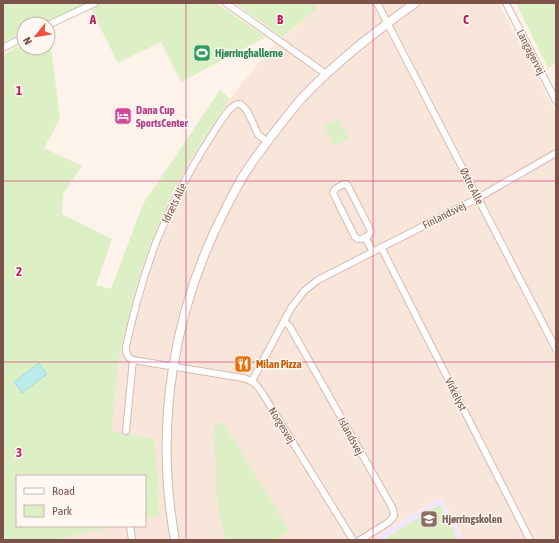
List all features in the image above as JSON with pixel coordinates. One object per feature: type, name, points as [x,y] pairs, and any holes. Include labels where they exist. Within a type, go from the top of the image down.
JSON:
[{"type":"street","points":[[56,21],[95,3]]},
{"type":"street","points":[[226,3],[326,74]]},
{"type":"street","name":"Østre Alle","points":[[377,3],[556,349]]},
{"type":"street","points":[[175,540],[171,519],[167,478],[166,441],[168,404],[173,366],[181,328],[199,268],[215,229],[242,178],[267,142],[302,99],[326,74],[357,47],[415,3]]},
{"type":"street","name":"Langagervej","points":[[506,3],[556,102]]},
{"type":"street","points":[[3,48],[16,41]]},
{"type":"street","name":"Idræts Alle","points":[[126,431],[133,360],[127,356],[126,348],[132,319],[154,247],[176,198],[202,149],[234,106],[238,104],[244,106],[259,135],[267,142]]},
{"type":"street","name":"Finlandsvej","points":[[252,381],[290,308],[304,291],[318,280],[478,198],[556,153]]},
{"type":"street","points":[[344,184],[348,186],[370,229],[370,233],[365,237],[360,239],[356,238],[333,193],[335,189],[344,184]]},
{"type":"street","points":[[365,237],[373,252]]},
{"type":"street","name":"Virkelyst","points":[[381,247],[530,540]]},
{"type":"street","name":"Islandsvej","points":[[284,321],[290,327],[393,509],[394,516],[389,522],[360,540]]},
{"type":"street","points":[[133,360],[243,378],[252,381]]},
{"type":"street","name":"Norgesvej","points":[[252,381],[257,385],[266,399],[353,540]]},
{"type":"street","points":[[130,527],[132,540]]},
{"type":"shaded area","points":[[315,3],[499,3],[556,113],[556,540],[464,540],[441,497],[372,540],[55,540],[111,527],[146,527],[146,519],[160,515],[155,439],[112,431],[120,355],[135,289],[152,239],[172,193],[196,150],[230,99],[270,48],[318,8]]},
{"type":"shaded area","name":"Hjørringskolen","points":[[441,498],[463,540],[372,540]]},
{"type":"green space","points":[[3,3],[85,3],[56,18],[56,16],[16,16],[16,39],[3,46]]},
{"type":"green space","name":"Hjørringhallerne","points":[[88,3],[216,3],[266,37],[181,82],[161,42],[118,63]]},
{"type":"green space","points":[[235,3],[315,3],[318,8],[282,37]]},
{"type":"green space","points":[[516,3],[556,3],[556,63],[548,68]]},
{"type":"green space","points":[[16,48],[16,56],[52,56],[60,119],[44,148],[82,166],[63,194],[62,214],[112,239],[96,285],[111,289],[143,204],[220,90],[230,99],[196,150],[172,193],[152,239],[135,289],[120,355],[112,431],[155,439],[160,515],[146,519],[146,475],[16,475],[16,527],[111,527],[55,540],[3,540],[3,55]]},
{"type":"green space","points":[[339,119],[349,139],[334,146],[324,126]]},
{"type":"green space","points":[[222,421],[290,531],[275,540],[225,540],[217,502],[214,427]]},
{"type":"green space","name":"Hjørringskolen","points":[[440,504],[458,540],[383,540]]},
{"type":"water","points":[[39,363],[47,374],[22,393],[14,382]]},
{"type":"place","name":"Hjørringhallerne","points":[[202,53]]},
{"type":"place","name":"Dana Cup SportsCenter","points":[[123,116]]},
{"type":"place","name":"Milan Pizza","points":[[243,364]]},
{"type":"place","name":"Hjørringskolen","points":[[429,519]]}]
